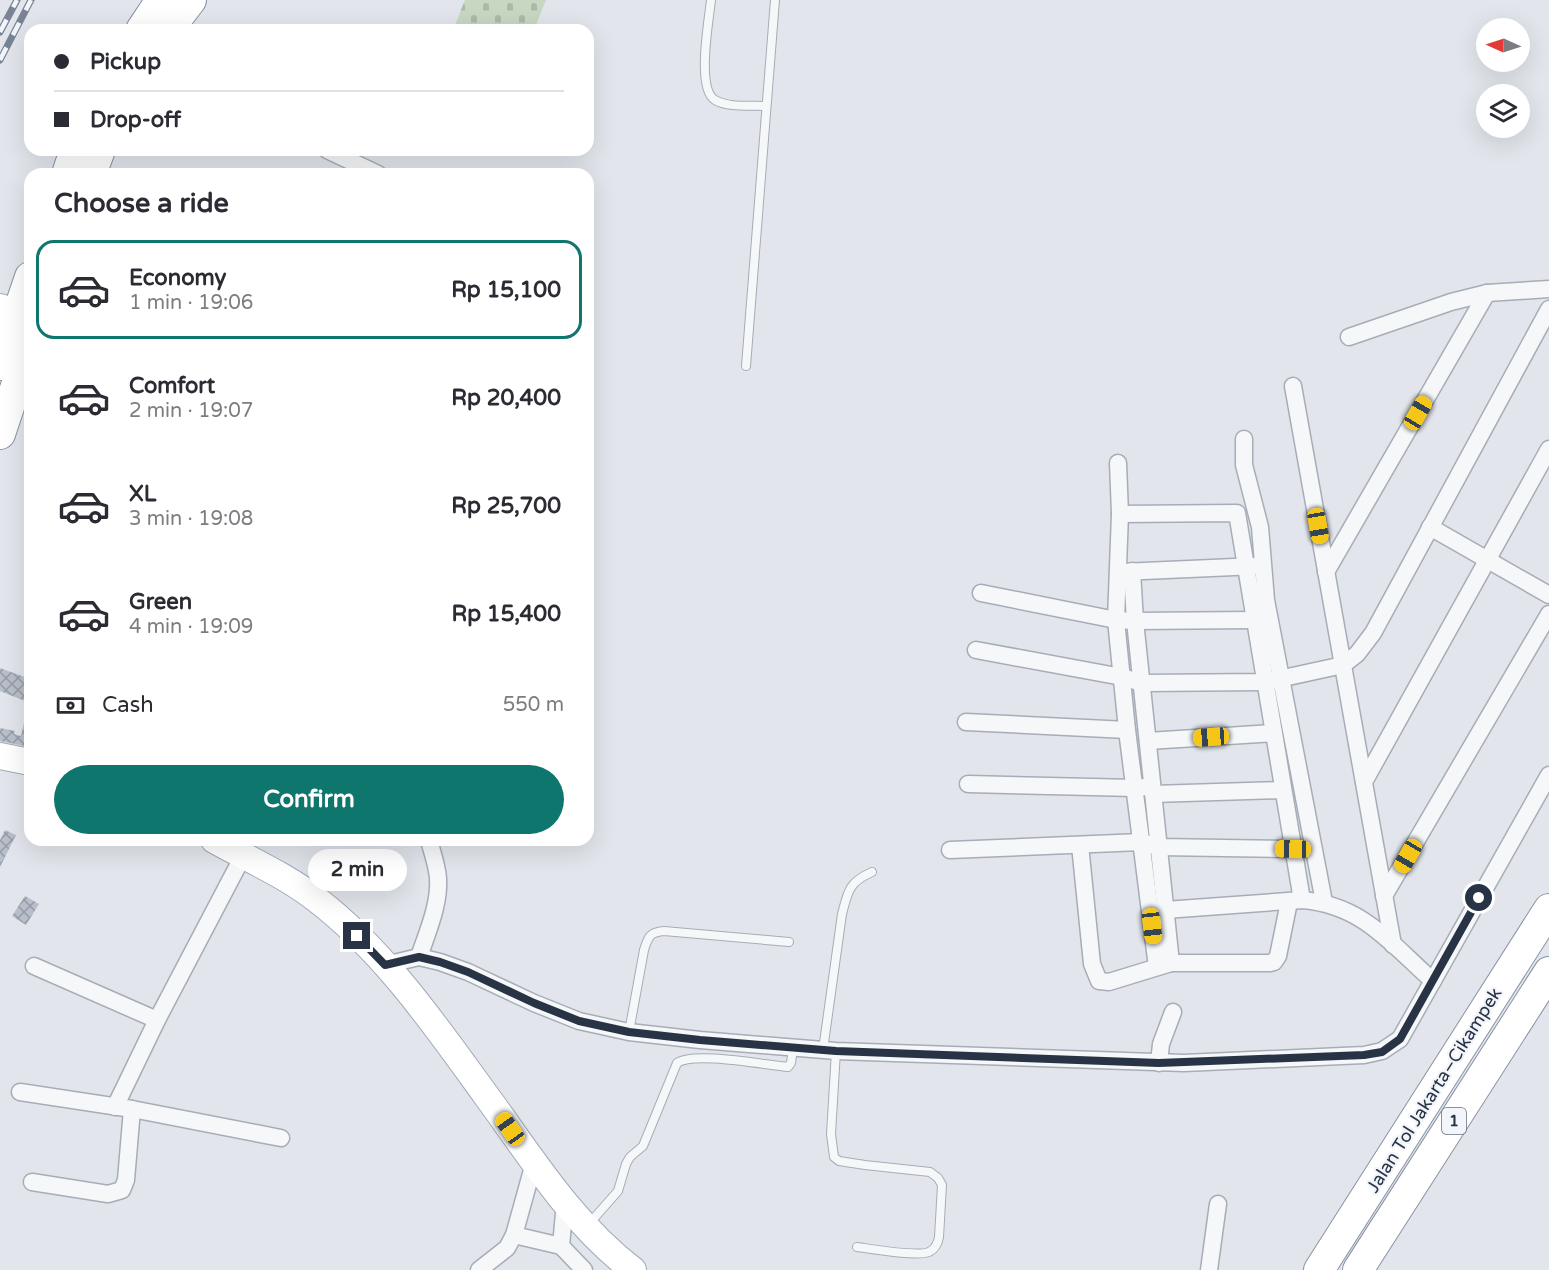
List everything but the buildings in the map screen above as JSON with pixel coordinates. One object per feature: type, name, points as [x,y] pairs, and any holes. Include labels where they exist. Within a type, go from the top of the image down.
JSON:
[{"type":"highway","points":[[145,24],[161,0]]},
{"type":"highway","points":[[173,24],[191,0]]},
{"type":"highway","points":[[0,434],[21,360],[9,309],[24,286]]},
{"type":"highway","name":"Jalan Tol Jakarta–Cikampek","points":[[1319,1270],[1549,909]]},
{"type":"highway","name":"Jalan Tol Jakarta–Cikampek","points":[[1358,1270],[1549,972]]},
{"type":"main road","points":[[0,756],[24,761]]},
{"type":"main road","points":[[225,846],[272,871],[315,898],[343,921],[385,965],[437,1030],[534,1163],[586,1228],[603,1247],[633,1270]]},
{"type":"street","points":[[340,156],[365,168]]},
{"type":"street","points":[[1349,337],[1451,302],[1487,293],[1549,289]]},
{"type":"street","points":[[1326,572],[1487,293]]},
{"type":"street","points":[[976,650],[1122,677],[1142,683],[1265,682],[1343,665],[1357,654],[1373,633],[1549,309]]},
{"type":"street","points":[[1293,386],[1393,945]]},
{"type":"street","points":[[1244,439],[1244,465],[1260,527],[1266,600],[1324,902]]},
{"type":"street","points":[[1364,782],[1549,449]]},
{"type":"street","points":[[1118,463],[1125,571],[1135,621],[1165,910],[1164,965]]},
{"type":"street","points":[[1080,845],[1092,964],[1100,981],[1109,982],[1164,965],[1270,963],[1278,957],[1295,901],[1293,849],[1237,513],[1120,514]]},
{"type":"street","points":[[1430,527],[1549,595]]},
{"type":"street","points":[[1125,571],[1263,566]]},
{"type":"street","points":[[1125,571],[1116,620],[1141,842],[1164,965]]},
{"type":"street","points":[[981,593],[1116,620],[1255,620]]},
{"type":"street","points":[[1384,896],[1549,614]]},
{"type":"street","points":[[966,722],[1127,730]]},
{"type":"street","points":[[1148,741],[1274,733]]},
{"type":"street","points":[[385,965],[419,957],[440,962],[579,1021],[629,1032],[700,1040],[830,1051],[1159,1063],[1364,1055],[1382,1052],[1400,1039],[1549,776]]},
{"type":"street","points":[[968,784],[1153,790],[1283,790]]},
{"type":"street","points":[[1288,820],[1308,817]]},
{"type":"street","points":[[950,850],[1141,842],[1159,847],[1293,849]]},
{"type":"street","points":[[419,957],[438,894],[438,879],[430,846]]},
{"type":"street","points":[[115,1107],[157,1020],[243,856]]},
{"type":"street","points":[[1165,910],[1295,901],[1324,902],[1362,918],[1377,928],[1433,981]]},
{"type":"street","points":[[34,966],[157,1020]]},
{"type":"street","points":[[1159,1063],[1161,1044],[1173,1012]]},
{"type":"street","points":[[20,1092],[132,1109],[281,1138]]},
{"type":"street","points":[[32,1182],[108,1194],[122,1190],[126,1180],[132,1109]]},
{"type":"street","points":[[479,1270],[507,1248],[514,1235],[534,1163]]},
{"type":"street","points":[[561,1246],[565,1202]]},
{"type":"street","points":[[1209,1270],[1218,1204]]},
{"type":"street","points":[[514,1235],[561,1246],[584,1270]]},
{"type":"lane","points":[[711,0],[705,74],[709,94],[713,100],[724,103],[766,106]]},
{"type":"lane","points":[[746,366],[775,0]]},
{"type":"lane","points":[[857,1247],[912,1253],[928,1252],[938,1244],[942,1185],[938,1178],[930,1172],[839,1161],[834,1157],[831,1134],[830,1051],[843,914],[852,884],[860,877],[872,872]]},
{"type":"lane","points":[[629,1032],[644,950],[651,934],[664,931],[789,942]]},
{"type":"lane","points":[[586,1228],[618,1191],[626,1164],[630,1157],[643,1147],[677,1063],[683,1058],[690,1058],[788,1067],[791,1063],[793,1047]]},
{"type":"green space","points":[[465,0],[546,0],[536,24],[455,24]]},
{"type":"railway","points":[[0,32],[17,0]]},
{"type":"railway","points":[[0,60],[31,0]]},
{"type":"route","points":[[357,936],[385,965],[419,957],[440,962],[579,1021],[629,1032],[836,1051],[1184,1063],[1364,1055],[1382,1052],[1400,1039],[1479,898]]}]
